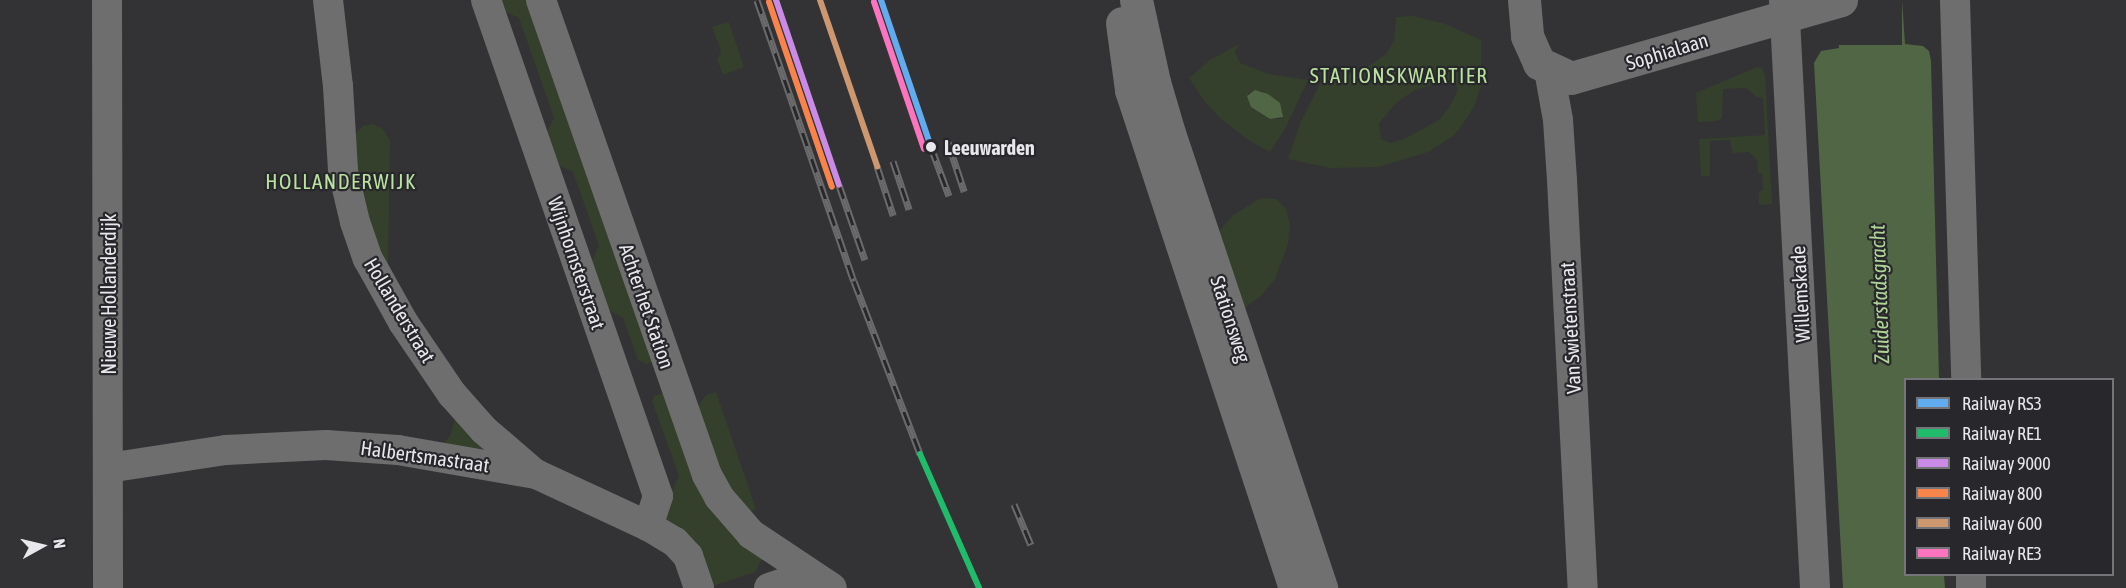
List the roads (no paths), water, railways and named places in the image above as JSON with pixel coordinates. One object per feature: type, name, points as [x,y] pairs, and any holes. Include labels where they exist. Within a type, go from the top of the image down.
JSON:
[{"type":"main road","points":[[1121,0],[1135,51]]},
{"type":"main road","points":[[1135,51],[1136,0]]},
{"type":"main road","name":"Stationsweg","points":[[1135,51],[1139,116],[1295,588]]},
{"type":"main road","name":"Stationsweg","points":[[1135,51],[1169,133],[1321,588]]},
{"type":"street","name":"Nieuwe Hollanderdijk","points":[[107,0],[108,588]]},
{"type":"street","name":"Hollanderstraat","points":[[328,0],[338,86],[343,171],[355,222],[368,259],[397,312],[452,394],[484,430],[536,474]]},
{"type":"street","name":"Wijnhornsterstraat","points":[[486,0],[658,496],[648,526]]},
{"type":"street","name":"Achter het Station","points":[[541,0],[707,475],[719,498],[751,534],[821,581]]},
{"type":"street","points":[[1524,0],[1527,36],[1539,63],[1549,70]]},
{"type":"street","points":[[1955,0],[1966,378]]},
{"type":"street","name":"Sophialaan","points":[[1549,70],[1571,78],[1589,75],[1785,8],[1838,1]]},
{"type":"street","name":"Willemskade","points":[[1785,8],[1815,588]]},
{"type":"street","name":"Van Swietenstraat","points":[[1549,70],[1558,120],[1562,180],[1583,588]]},
{"type":"street","name":"Halbertsmastraat","points":[[108,468],[226,450],[326,445],[398,450],[536,474],[648,526],[682,549],[692,564],[699,588]]},
{"type":"street","points":[[769,588],[821,581]]},
{"type":"water","name":"Zuiderstadsgracht","points":[[1836,0],[1902,0],[1905,44],[1923,46],[1929,51],[1931,61],[1939,378],[1904,378],[1904,576],[1944,576],[1945,588],[1843,588],[1814,63],[1821,51],[1839,48]]},
{"type":"water","points":[[1255,90],[1268,94],[1280,103],[1283,117],[1270,119],[1251,107],[1247,96]]},
{"type":"railway","points":[[757,0],[854,281],[920,454]]},
{"type":"railway","points":[[948,142],[964,191]]},
{"type":"railway","points":[[931,147],[949,196]]},
{"type":"railway","points":[[893,161],[909,209]]},
{"type":"railway","points":[[877,166],[893,215]]},
{"type":"railway","points":[[839,185],[865,260]]},
{"type":"railway","points":[[1014,504],[1031,545]]},
{"type":"rail line","name":"9000","points":[[776,0],[839,185]]},
{"type":"rail line","name":"600","points":[[820,0],[877,166]]},
{"type":"rail line","name":"RS3","points":[[881,0],[931,147]]},
{"type":"rail line","name":"800","points":[[769,2],[832,187]]},
{"type":"rail line","name":"RE3","points":[[874,2],[924,149]]},
{"type":"rail line","name":"RE1","points":[[920,454],[979,588]]},
{"type":"place","name":"Leeuwarden","points":[[931,147]]},
{"type":"district","name":"STATIONSKWARTIER","points":[[1399,75]]},
{"type":"district","name":"HOLLANDERWIJK","points":[[341,181]]}]
